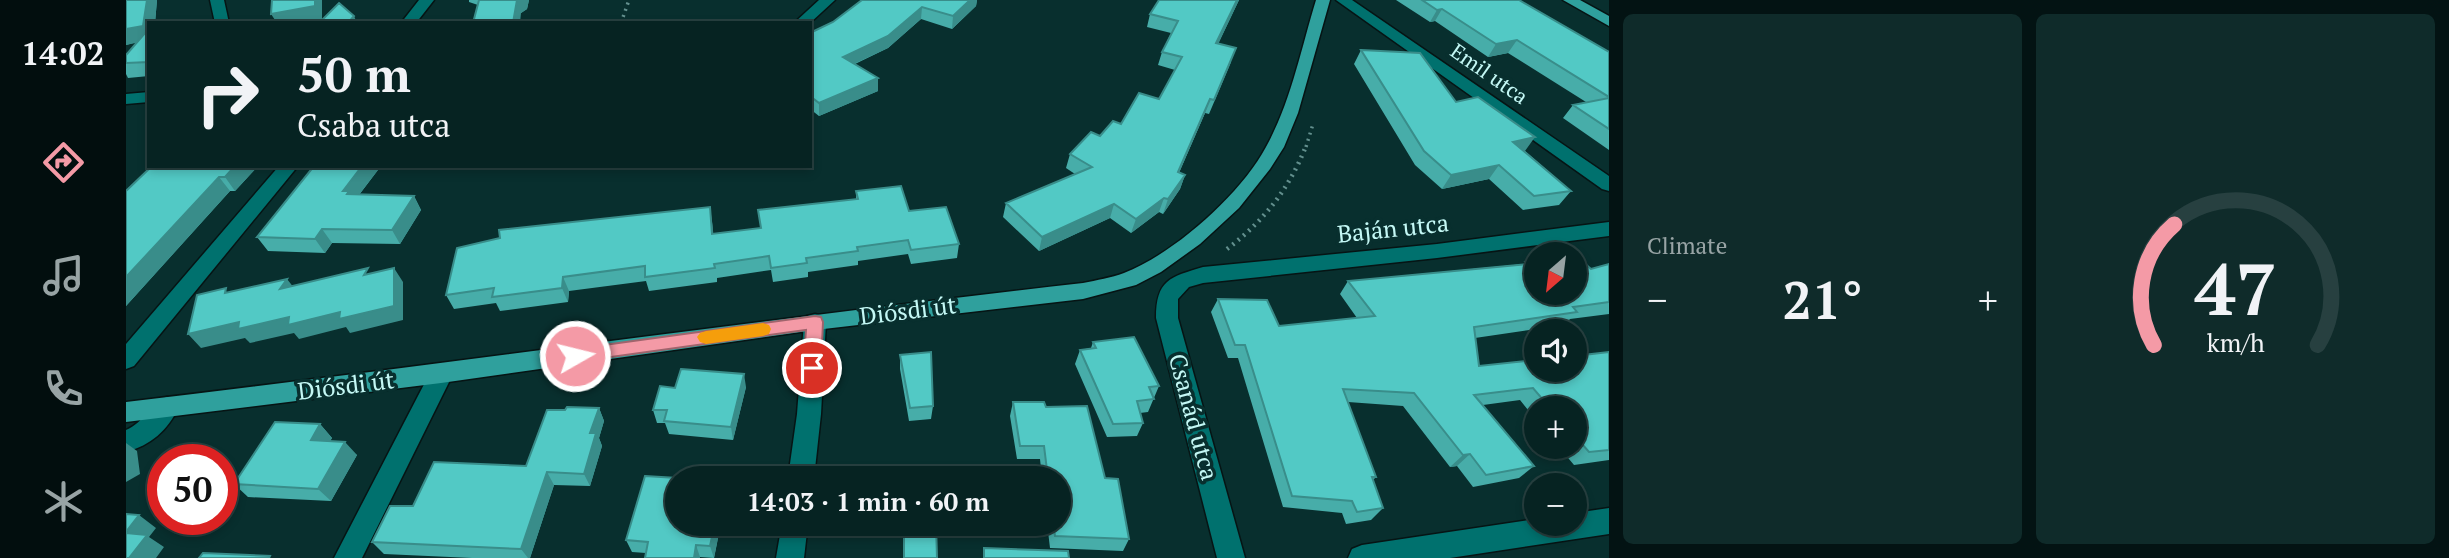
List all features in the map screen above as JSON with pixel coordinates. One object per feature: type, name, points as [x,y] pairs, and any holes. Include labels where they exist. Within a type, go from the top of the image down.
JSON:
[{"type":"main road","name":"Diósdi út","points":[[126,412],[441,374],[815,322],[1083,291],[1118,284],[1146,270],[1216,219],[1261,170],[1286,120],[1323,0]]},
{"type":"main road","points":[[1570,0],[1609,22]]},
{"type":"street","points":[[217,0],[222,21]]},
{"type":"street","points":[[410,21],[427,0]]},
{"type":"street","points":[[803,21],[828,0]]},
{"type":"street","name":"Emil utca","points":[[1343,0],[1609,185]]},
{"type":"street","points":[[126,99],[147,97]]},
{"type":"street","points":[[126,359],[287,168]]},
{"type":"street","name":"Baján utca","points":[[1182,281],[1203,275],[1437,251],[1609,229]]},
{"type":"street","name":"Csanád utca","points":[[1182,281],[1167,297],[1167,318],[1231,558]]},
{"type":"street","points":[[802,466],[815,322]]},
{"type":"street","points":[[348,558],[441,374]]},
{"type":"street","points":[[126,441],[142,436],[167,407]]},
{"type":"street","points":[[1362,558],[1609,521]]},
{"type":"street","points":[[790,558],[793,536]]},
{"type":"path","points":[[622,21],[629,0]]},
{"type":"building","points":[[126,0],[147,0],[143,26],[126,29]]},
{"type":"building","points":[[272,0],[315,0],[315,6],[271,14]]},
{"type":"building","points":[[479,0],[517,0],[513,21],[474,21]]},
{"type":"building","points":[[862,0],[970,0],[953,16],[922,7],[888,36],[843,57],[878,78],[819,103],[812,98],[812,32],[833,22]]},
{"type":"building","points":[[1159,0],[1237,0],[1216,43],[1236,48],[1214,100],[1210,99],[1178,172],[1185,175],[1168,199],[1164,198],[1136,219],[1114,204],[1042,237],[1006,203],[1092,167],[1070,154],[1091,132],[1100,136],[1113,121],[1121,124],[1139,93],[1159,99],[1182,57],[1162,52],[1178,21],[1150,14]]},
{"type":"building","points":[[1422,0],[1519,0],[1609,52],[1609,97],[1517,40],[1496,44],[1442,9],[1437,10]]},
{"type":"building","points":[[339,3],[354,16],[350,21],[321,21]]},
{"type":"building","points":[[147,33],[147,62],[126,63],[126,55]]},
{"type":"building","points":[[1361,50],[1420,53],[1456,102],[1478,97],[1535,137],[1513,142],[1571,191],[1534,196],[1499,165],[1451,175],[1424,151]]},
{"type":"building","points":[[1609,98],[1609,129],[1573,105]]},
{"type":"building","points":[[150,168],[233,168],[225,177],[219,177],[126,277],[126,191]]},
{"type":"building","points":[[312,168],[360,168],[343,191],[349,191],[347,194],[414,196],[392,230],[322,229],[315,239],[257,237]]},
{"type":"building","points":[[901,186],[909,211],[946,207],[959,244],[911,250],[908,240],[857,247],[858,251],[806,258],[807,263],[771,268],[769,256],[714,264],[715,268],[645,277],[645,266],[563,277],[562,288],[492,297],[494,288],[446,295],[457,248],[500,238],[499,230],[710,207],[712,234],[761,228],[758,210],[858,199],[856,191]]},
{"type":"building","points":[[1524,264],[1524,305],[1587,305],[1587,266],[1591,269],[1609,264],[1609,302],[1573,307],[1577,312],[1474,327],[1479,366],[1524,361],[1524,382],[1587,382],[1587,355],[1609,352],[1609,450],[1589,452],[1587,450],[1587,396],[1540,396],[1533,388],[1474,395],[1524,454],[1524,459],[1528,459],[1534,466],[1486,475],[1470,454],[1463,455],[1414,393],[1343,389],[1376,477],[1372,477],[1383,508],[1357,512],[1352,501],[1292,496],[1245,345],[1235,345],[1218,299],[1267,300],[1279,326],[1375,316],[1348,281]]},
{"type":"building","points":[[368,268],[364,275],[394,268],[394,306],[339,319],[340,312],[288,325],[289,317],[238,329],[239,322],[188,334],[197,295],[226,288],[225,293],[287,279],[280,289]]},
{"type":"building","points":[[1134,337],[1159,386],[1149,387],[1154,399],[1137,401],[1143,423],[1113,424],[1080,350],[1096,348],[1093,342]]},
{"type":"building","points":[[931,352],[933,406],[910,408],[900,355]]},
{"type":"building","points":[[681,369],[744,374],[731,427],[664,421],[667,410],[653,410],[660,386],[675,388]]},
{"type":"building","points":[[1013,402],[1044,402],[1046,407],[1087,406],[1105,478],[1118,479],[1129,539],[1055,536],[1071,536],[1071,466],[1046,466],[1044,446],[1020,446]]},
{"type":"building","points":[[567,407],[599,408],[590,433],[596,433],[584,474],[547,472],[521,549],[372,542],[390,506],[413,506],[434,462],[526,466],[547,410],[565,410]]},
{"type":"building","points":[[275,422],[320,424],[311,440],[345,442],[318,489],[238,484],[238,478]]},
{"type":"building","points":[[645,476],[665,477],[665,536],[712,536],[710,546],[696,545],[694,558],[645,558],[648,542],[626,540]]},
{"type":"building","points":[[126,514],[139,515],[126,532]]},
{"type":"building","points":[[126,533],[147,535],[129,558],[126,558]]},
{"type":"building","points":[[904,536],[936,536],[937,558],[904,558]]},
{"type":"building","points":[[984,548],[1068,551],[1069,558],[984,558]]},
{"type":"building","points":[[203,553],[270,556],[199,558]]},
{"type":"slow traffic","points":[[706,337],[763,329]]},
{"type":"route","points":[[575,356],[815,322],[812,368]]}]
